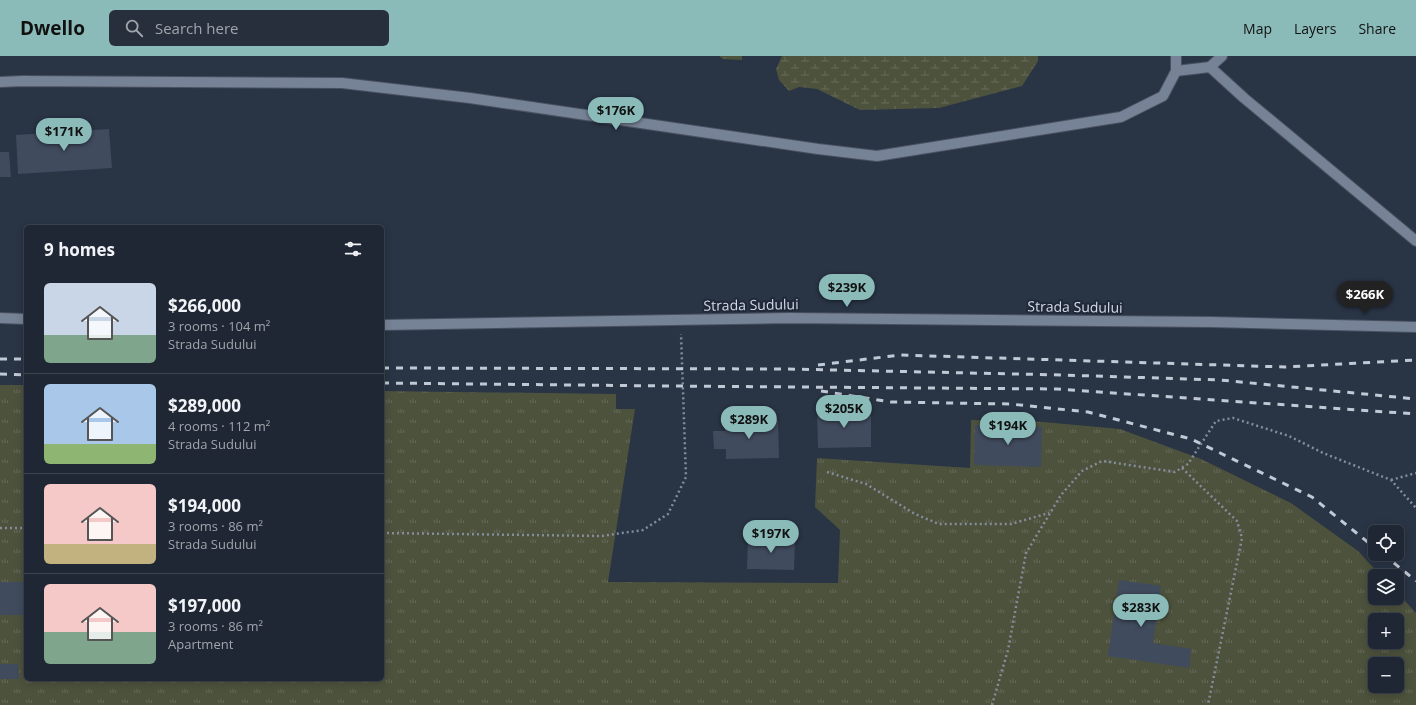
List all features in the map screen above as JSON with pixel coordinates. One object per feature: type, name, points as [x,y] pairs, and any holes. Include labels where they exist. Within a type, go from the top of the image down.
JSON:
[{"type":"street","points":[[0,82],[342,83],[470,98],[818,149],[877,156],[1121,117],[1163,96],[1176,72],[1176,56]]},
{"type":"street","points":[[1176,72],[1210,67],[1222,56]]},
{"type":"street","points":[[1210,67],[1256,108],[1416,241]]},
{"type":"street","points":[[0,318],[24,319]]},
{"type":"street","name":"Strada Sudului","points":[[384,325],[790,318],[1212,322],[1416,327]]},
{"type":"path","points":[[384,533],[602,536],[643,530],[668,514],[686,477],[680,320]]},
{"type":"path","points":[[992,705],[1008,650],[1026,553],[1061,494],[1082,471],[1102,461],[1175,472],[1188,464],[1216,421],[1233,418],[1289,436],[1323,453],[1391,480],[1416,508]]},
{"type":"path","points":[[1182,468],[1237,521],[1242,538],[1208,705]]},
{"type":"path","points":[[827,472],[866,484],[915,514],[939,524],[1011,524],[1050,513]]},
{"type":"path","points":[[1391,480],[1416,473]]},
{"type":"path","points":[[0,528],[24,528]]},
{"type":"green space","points":[[719,56],[742,56],[742,60],[723,59]]},
{"type":"green space","points":[[782,56],[1038,56],[1038,61],[1022,86],[939,108],[860,110],[817,89],[799,87],[789,91],[779,80],[776,69]]},
{"type":"green space","points":[[0,385],[24,385],[24,681],[384,681],[384,391],[616,394],[616,409],[635,409],[608,582],[838,583],[840,530],[815,507],[817,458],[970,468],[971,420],[1043,422],[1120,429],[1201,459],[1291,503],[1358,551],[1375,569],[1368,569],[1368,605],[1404,605],[1404,600],[1416,613],[1416,705],[0,705]]},
{"type":"building","points":[[109,129],[112,168],[18,174],[16,135]]},
{"type":"building","points":[[0,152],[9,152],[11,177],[0,177]]},
{"type":"building","points":[[871,410],[871,447],[818,448],[817,411]]},
{"type":"building","points":[[778,420],[779,458],[726,459],[726,449],[714,449],[713,431],[725,431],[725,421]]},
{"type":"building","points":[[975,425],[1042,427],[1041,467],[974,465]]},
{"type":"building","points":[[748,537],[795,538],[794,570],[747,569]]},
{"type":"building","points":[[1119,580],[1161,586],[1153,643],[1191,649],[1189,668],[1108,656]]},
{"type":"building","points":[[0,582],[24,582],[24,615],[0,615]]},
{"type":"building","points":[[0,664],[18,664],[19,679],[0,679]]},
{"type":"railway","points":[[818,365],[900,355],[1285,367],[1416,360]]},
{"type":"railway","points":[[0,359],[24,359]]},
{"type":"railway","points":[[384,368],[788,369],[1062,375],[1220,380],[1416,399]]},
{"type":"railway","points":[[0,374],[24,375]]},
{"type":"railway","points":[[384,383],[1057,389],[1416,414]]},
{"type":"railway","points":[[821,391],[891,402],[1010,404],[1088,412],[1191,439],[1312,497],[1368,542]]},
{"type":"railway","points":[[1392,561],[1416,581]]}]
